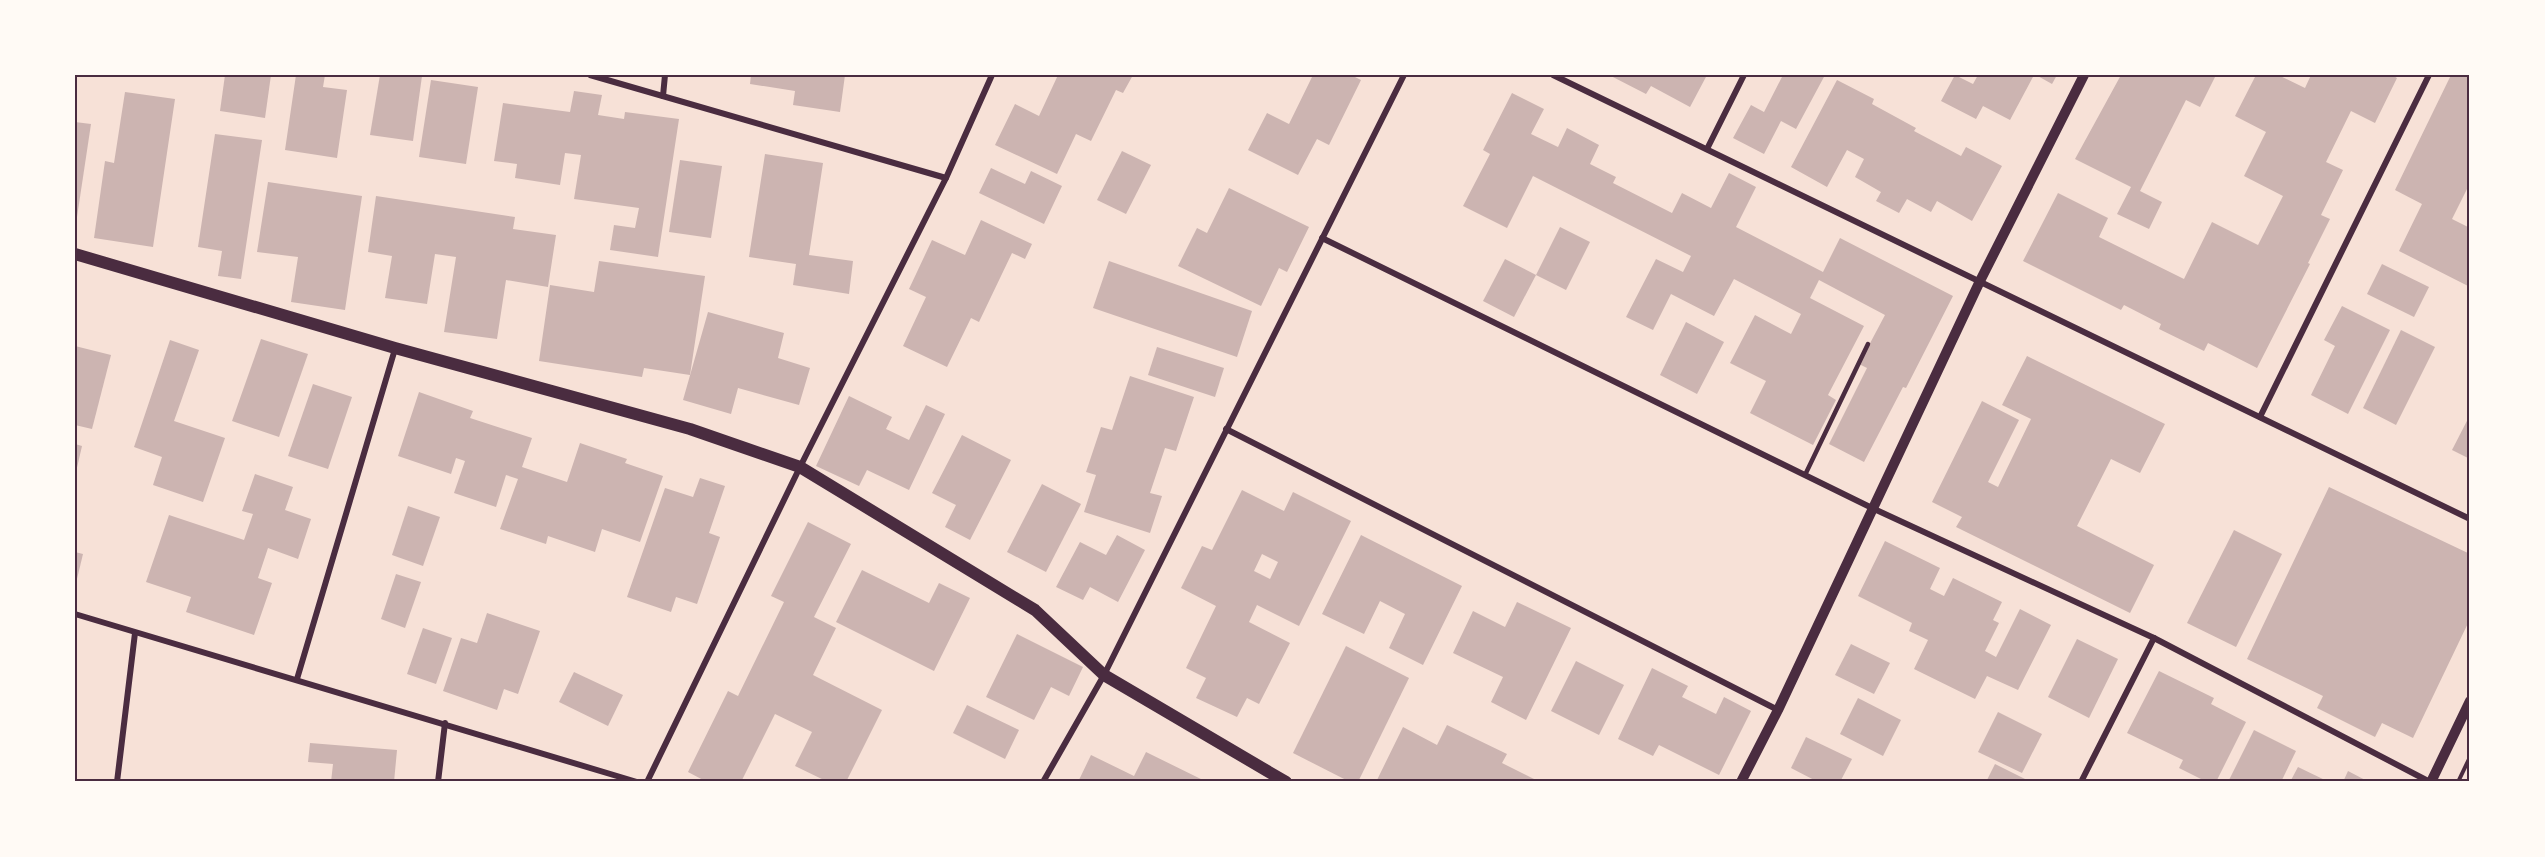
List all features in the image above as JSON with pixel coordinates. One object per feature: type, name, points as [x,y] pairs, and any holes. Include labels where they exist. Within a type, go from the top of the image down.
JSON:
[{"type":"main road","points":[[75,254],[395,348],[690,429],[800,467],[1035,610],[1104,675],[1286,782]]},
{"type":"street","points":[[590,75],[946,178]]},
{"type":"street","points":[[663,96],[665,75]]},
{"type":"street","points":[[647,782],[800,467],[946,178],[992,75]]},
{"type":"street","points":[[1043,782],[1104,675],[1404,75]]},
{"type":"street","points":[[1553,75],[2470,519]]},
{"type":"street","points":[[1707,149],[1744,75]]},
{"type":"street","points":[[1741,782],[1778,710],[1980,281],[2084,75]]},
{"type":"street","points":[[2260,417],[2430,75]]},
{"type":"street","points":[[1322,238],[1872,508],[2154,638],[2431,782],[2470,701]]},
{"type":"street","points":[[297,679],[395,348]]},
{"type":"street","points":[[1226,429],[1778,710]]},
{"type":"street","points":[[75,614],[637,782]]},
{"type":"street","points":[[117,782],[135,633]]},
{"type":"street","points":[[2081,782],[2154,638]]},
{"type":"street","points":[[438,782],[445,723]]},
{"type":"lane","points":[[1805,475],[1868,344]]},
{"type":"path","points":[[2458,782],[2470,757]]},
{"type":"building","points":[[225,75],[271,75],[265,118],[220,111]]},
{"type":"building","points":[[296,75],[325,75],[323,87],[347,90],[337,158],[285,150]]},
{"type":"building","points":[[380,75],[422,76],[413,141],[370,135]]},
{"type":"building","points":[[751,75],[845,75],[840,112],[793,105],[795,91],[750,84]]},
{"type":"building","points":[[1058,75],[1133,75],[1123,93],[1116,90],[1091,141],[1076,134],[1057,174],[995,145],[1015,104],[1039,116]]},
{"type":"building","points":[[1308,75],[1351,75],[1361,80],[1329,145],[1317,139],[1298,175],[1248,150],[1267,113],[1289,124],[1312,77]]},
{"type":"building","points":[[1609,75],[1707,75],[1690,107],[1651,86],[1646,94]]},
{"type":"building","points":[[1783,75],[1825,75],[1796,129],[1781,121],[1764,154],[1733,138],[1751,105],[1764,112]]},
{"type":"building","points":[[1955,75],[1973,84],[1978,75],[2034,75],[2010,120],[1983,106],[1976,119],[1941,101]]},
{"type":"building","points":[[2036,75],[2057,75],[2052,84]]},
{"type":"building","points":[[2121,75],[2216,75],[2200,107],[2186,100],[2140,191],[2162,202],[2149,229],[2117,214],[2131,187],[2075,159]]},
{"type":"building","points":[[2256,75],[2278,75],[2305,88],[2311,75],[2392,75],[2397,78],[2375,123],[2351,111],[2326,162],[2343,170],[2321,215],[2330,219],[2308,263],[2310,264],[2257,368],[2208,343],[2204,351],[2159,329],[2161,324],[2124,305],[2121,310],[2023,261],[2058,193],[2108,218],[2099,237],[2184,279],[2212,222],[2258,245],[2283,196],[2244,176],[2266,132],[2235,116]]},
{"type":"building","points":[[2451,75],[2470,75],[2470,183],[2452,219],[2470,228],[2470,287],[2399,251],[2422,204],[2395,190]]},
{"type":"building","points":[[431,80],[478,87],[466,164],[419,157]]},
{"type":"building","points":[[1837,80],[1874,99],[1872,104],[1916,128],[1914,131],[1961,156],[1966,147],[2002,166],[1972,221],[1937,201],[1931,212],[1907,199],[1899,213],[1876,201],[1881,192],[1855,177],[1864,159],[1847,150],[1827,187],[1791,167]]},
{"type":"building","points":[[574,91],[602,95],[598,115],[624,119],[625,112],[679,119],[658,257],[610,250],[614,225],[635,228],[639,208],[574,199],[581,155],[565,153],[560,185],[515,178],[517,164],[494,161],[503,103],[570,112]]},
{"type":"building","points":[[125,92],[175,99],[153,247],[94,238],[105,161],[114,163]]},
{"type":"building","points":[[1512,93],[1544,109],[1531,134],[1558,147],[1567,128],[1599,145],[1590,164],[1616,177],[1613,183],[1672,213],[1682,193],[1711,208],[1729,173],[1756,187],[1736,227],[1823,272],[1840,238],[1953,296],[1906,388],[1903,387],[1864,462],[1829,444],[1867,368],[1859,364],[1885,315],[1819,280],[1810,298],[1864,326],[1828,395],[1836,400],[1813,445],[1750,413],[1766,381],[1730,363],[1755,315],[1791,334],[1801,314],[1734,279],[1714,316],[1671,294],[1653,330],[1626,317],[1656,259],[1683,272],[1691,256],[1533,176],[1507,228],[1463,206],[1490,154],[1483,150]]},
{"type":"building","points":[[75,122],[91,124],[77,217],[75,217]]},
{"type":"building","points":[[215,134],[262,140],[241,279],[218,276],[222,251],[198,247]]},
{"type":"building","points":[[1122,151],[1151,165],[1126,214],[1097,200]]},
{"type":"building","points":[[765,154],[823,163],[809,255],[853,261],[849,294],[793,285],[796,264],[749,257]]},
{"type":"building","points":[[680,160],[722,166],[711,238],[669,232]]},
{"type":"building","points":[[991,168],[1025,184],[1031,171],[1062,186],[1044,224],[979,193]]},
{"type":"building","points":[[268,182],[362,196],[345,310],[291,302],[298,257],[257,252]]},
{"type":"building","points":[[1229,188],[1309,227],[1287,272],[1279,268],[1261,306],[1178,266],[1197,228],[1207,233]]},
{"type":"building","points":[[376,196],[515,217],[513,229],[556,235],[548,287],[506,280],[497,339],[444,332],[456,257],[435,254],[427,304],[385,298],[392,256],[368,252]]},
{"type":"building","points":[[981,220],[1032,244],[1025,259],[1012,253],[979,322],[971,318],[947,367],[903,346],[926,297],[909,289],[932,240],[965,255]]},
{"type":"building","points":[[1560,227],[1590,242],[1566,290],[1536,275]]},
{"type":"building","points":[[1505,259],[1536,275],[1514,317],[1483,301]]},
{"type":"building","points":[[599,261],[705,276],[690,375],[644,368],[642,377],[539,361],[550,285],[594,292]]},
{"type":"building","points":[[1109,261],[1252,311],[1237,357],[1093,308]]},
{"type":"building","points":[[2382,264],[2429,287],[2414,317],[2367,294]]},
{"type":"building","points":[[2342,306],[2390,330],[2348,414],[2311,395],[2335,346],[2324,340]]},
{"type":"building","points":[[708,312],[784,333],[778,358],[810,368],[799,405],[738,388],[731,414],[683,400]]},
{"type":"building","points":[[1686,322],[1724,342],[1697,394],[1660,375]]},
{"type":"building","points":[[2401,330],[2435,347],[2396,425],[2363,408]]},
{"type":"building","points":[[261,339],[308,354],[279,437],[232,421]]},
{"type":"building","points":[[170,340],[199,350],[174,421],[225,438],[203,502],[153,485],[162,457],[134,447]]},
{"type":"building","points":[[75,346],[111,355],[92,429],[75,425]]},
{"type":"building","points":[[1157,347],[1224,368],[1215,397],[1148,375]]},
{"type":"building","points":[[2027,356],[2165,424],[2140,473],[2111,459],[2077,526],[2154,565],[2130,613],[1956,527],[1962,517],[1932,502],[1982,401],[2019,420],[1988,482],[1998,487],[2031,419],[2002,405]]},
{"type":"building","points":[[1130,376],[1194,397],[1176,451],[1165,448],[1150,493],[1162,496],[1150,533],[1084,512],[1096,475],[1086,472],[1101,427],[1112,430]]},
{"type":"building","points":[[313,384],[352,397],[328,469],[288,456]]},
{"type":"building","points":[[419,392],[473,411],[470,418],[532,438],[522,467],[567,482],[580,443],[627,459],[625,463],[663,476],[640,542],[602,529],[595,552],[548,536],[546,544],[500,529],[518,479],[506,475],[496,507],[454,493],[465,461],[456,458],[451,474],[398,456]]},
{"type":"building","points":[[849,396],[892,417],[886,429],[909,440],[926,405],[945,414],[909,490],[867,470],[859,486],[816,466]]},
{"type":"building","points":[[2470,415],[2470,459],[2452,450]]},
{"type":"building","points":[[962,435],[1011,460],[970,540],[945,527],[956,505],[932,493]]},
{"type":"building","points":[[75,444],[82,446],[76,472],[75,472]]},
{"type":"building","points":[[255,474],[293,487],[285,510],[311,519],[298,559],[268,548],[258,578],[272,583],[254,635],[186,612],[191,597],[146,582],[169,515],[244,540],[253,514],[242,511]]},
{"type":"building","points":[[700,478],[725,486],[709,533],[720,537],[697,604],[676,597],[671,612],[627,597],[665,488],[693,497]]},
{"type":"building","points":[[1042,484],[1081,504],[1046,572],[1007,552]]},
{"type":"building","points":[[2329,487],[2470,554],[2470,619],[2413,738],[2382,723],[2375,737],[2317,708],[2323,696],[2247,659]]},
{"type":"building","points":[[1242,490],[1284,511],[1293,492],[1351,521],[1299,626],[1257,605],[1249,622],[1290,643],[1259,704],[1247,698],[1237,717],[1196,698],[1206,678],[1186,668],[1216,606],[1181,588],[1202,546],[1212,550]],"holes":[[[1262,554],[1278,562],[1270,579],[1254,571]]]},
{"type":"building","points":[[408,506],[440,517],[423,566],[392,555]]},
{"type":"building","points":[[808,522],[851,544],[814,617],[836,628],[813,675],[882,710],[846,782],[828,782],[795,766],[812,732],[775,714],[741,782],[707,782],[688,772],[728,691],[738,696],[784,602],[771,596]]},
{"type":"building","points":[[2234,530],[2282,554],[2236,647],[2187,623]]},
{"type":"building","points":[[1117,535],[1145,550],[1118,602],[1090,587],[1083,600],[1056,587],[1080,542],[1106,555]]},
{"type":"building","points":[[1361,535],[1462,586],[1423,665],[1389,648],[1405,614],[1380,601],[1364,634],[1322,614]]},
{"type":"building","points":[[1885,541],[1940,568],[1930,589],[1944,596],[1953,578],[2002,602],[1993,620],[1999,623],[1985,651],[1996,657],[2020,609],[2051,625],[2018,690],[1987,676],[1975,699],[1914,669],[1928,640],[1909,631],[1912,623],[1858,596]]},
{"type":"building","points":[[75,552],[83,554],[76,583],[75,583]]},
{"type":"building","points":[[862,570],[929,603],[939,583],[970,598],[934,671],[836,622]]},
{"type":"building","points":[[396,574],[421,582],[405,628],[381,619]]},
{"type":"building","points":[[1517,602],[1571,628],[1526,720],[1491,702],[1503,677],[1453,653],[1473,611],[1505,627]]},
{"type":"building","points":[[487,613],[540,631],[518,694],[504,689],[497,710],[443,691],[461,638],[477,643]]},
{"type":"building","points":[[423,628],[452,638],[436,684],[407,674]]},
{"type":"building","points":[[1017,634],[1083,667],[1069,696],[1051,687],[1034,720],[986,697]]},
{"type":"building","points":[[2077,639],[2118,659],[2089,718],[2048,697]]},
{"type":"building","points":[[1851,644],[1890,663],[1874,694],[1835,675]]},
{"type":"building","points":[[1346,646],[1409,678],[1358,782],[1350,782],[1293,753]]},
{"type":"building","points":[[1576,661],[1624,685],[1599,735],[1551,711]]},
{"type":"building","points":[[1652,668],[1688,686],[1682,697],[1716,714],[1724,697],[1751,711],[1719,775],[1659,745],[1653,756],[1618,739]]},
{"type":"building","points":[[2159,671],[2214,698],[2211,704],[2246,722],[2216,782],[2207,782],[2179,768],[2183,760],[2127,733]]},
{"type":"building","points":[[574,672],[623,695],[608,726],[559,702]]},
{"type":"building","points":[[1858,698],[1901,720],[1883,756],[1840,734]]},
{"type":"building","points":[[967,705],[1019,730],[1005,759],[953,733]]},
{"type":"building","points":[[1998,712],[2042,734],[2022,773],[1978,752]]},
{"type":"building","points":[[1447,725],[1507,754],[1502,763],[1540,782],[1381,782],[1377,780],[1403,727],[1437,745]]},
{"type":"building","points":[[2254,730],[2296,751],[2281,782],[2228,782]]},
{"type":"building","points":[[1806,737],[1852,759],[1840,782],[1818,782],[1791,768]]},
{"type":"building","points":[[310,743],[397,750],[394,782],[331,782],[333,764],[308,762]]},
{"type":"building","points":[[1146,752],[1207,782],[1078,782],[1091,755],[1134,776]]},
{"type":"building","points":[[1995,764],[2031,782],[1986,782]]},
{"type":"building","points":[[2298,767],[2329,782],[2290,782]]},
{"type":"building","points":[[2348,771],[2369,782],[2343,782]]}]
